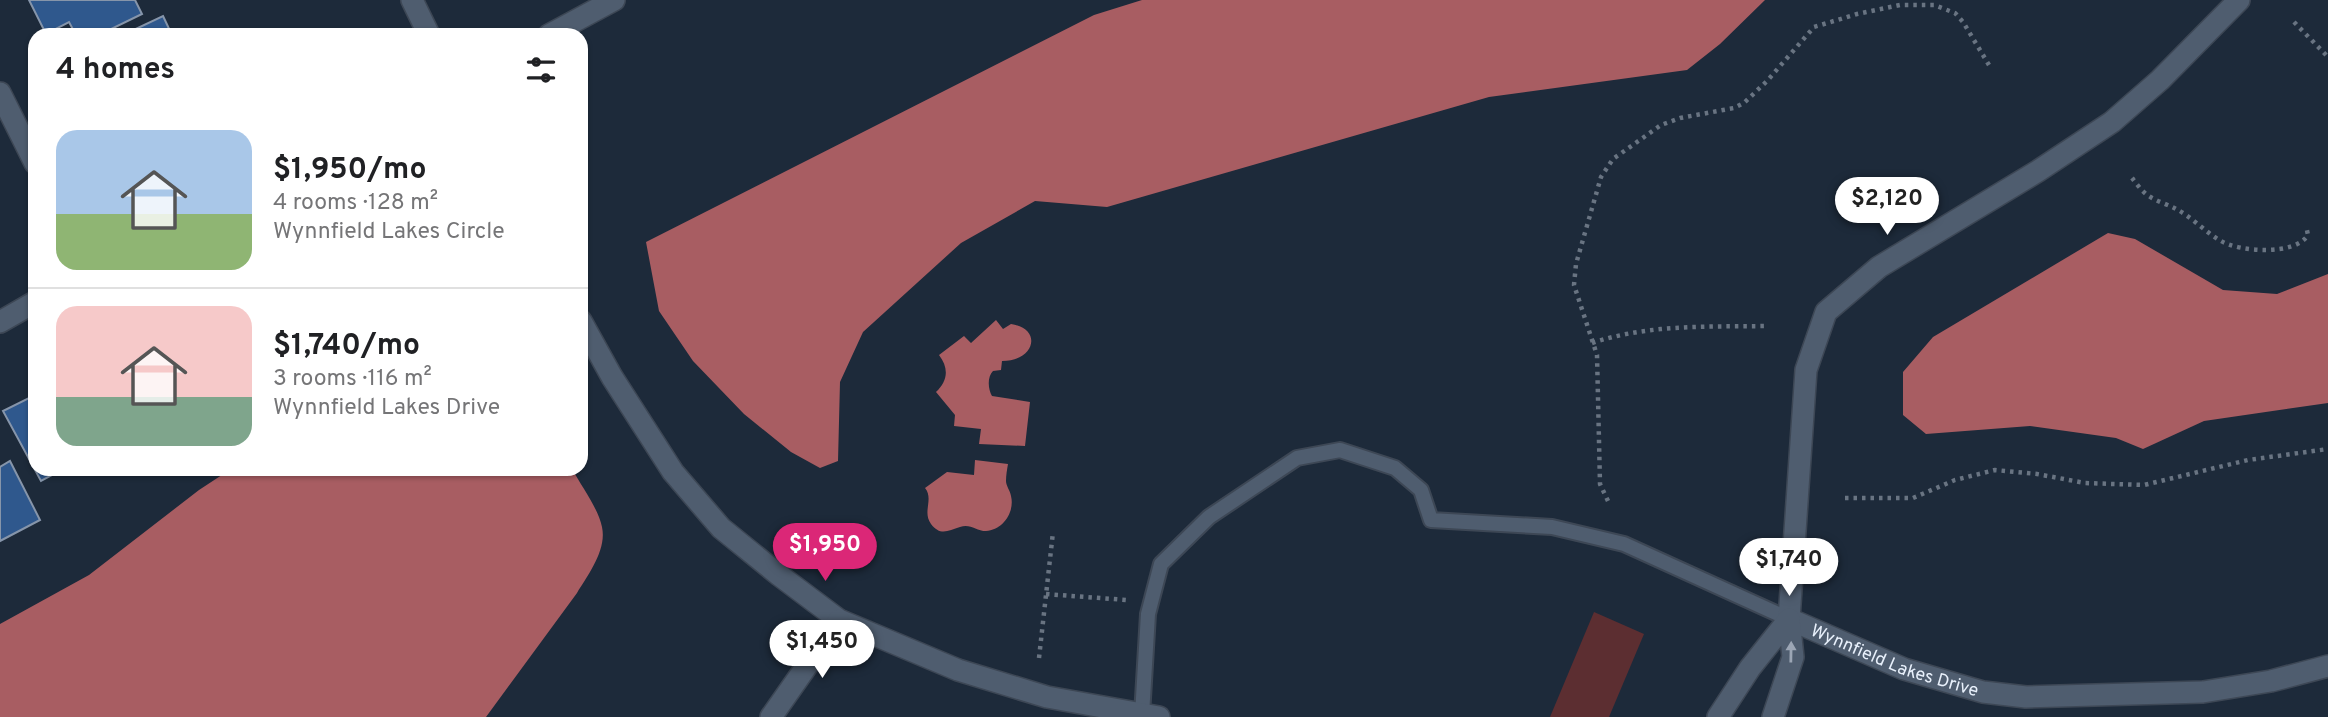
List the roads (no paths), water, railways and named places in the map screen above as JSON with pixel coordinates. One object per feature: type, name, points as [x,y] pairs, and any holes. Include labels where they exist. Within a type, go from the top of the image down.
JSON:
[{"type":"street","points":[[412,0],[426,28]]},
{"type":"street","points":[[562,28],[614,0]]},
{"type":"street","name":"Wynnfield Lakes Drive","points":[[2239,0],[2160,80],[2112,122],[2038,171],[1879,267],[1826,312],[1806,370],[1789,619],[1904,669],[1983,692],[2026,697],[2203,692],[2271,681],[2328,666]]},
{"type":"street","points":[[0,93],[28,149]]},
{"type":"street","points":[[0,322],[28,306]]},
{"type":"street","points":[[588,334],[612,377],[673,472],[722,528],[839,620],[970,674],[1046,697],[1151,716]]},
{"type":"street","points":[[1718,717],[1789,619]]},
{"type":"street","points":[[1773,717],[1793,657],[1789,619]]},
{"type":"street","points":[[771,717],[839,620]]},
{"type":"lane","points":[[1151,716],[1148,614],[1161,564],[1209,517],[1297,458],[1339,450],[1395,468],[1421,491],[1431,520],[1552,527],[1624,544],[1789,619]]}]
